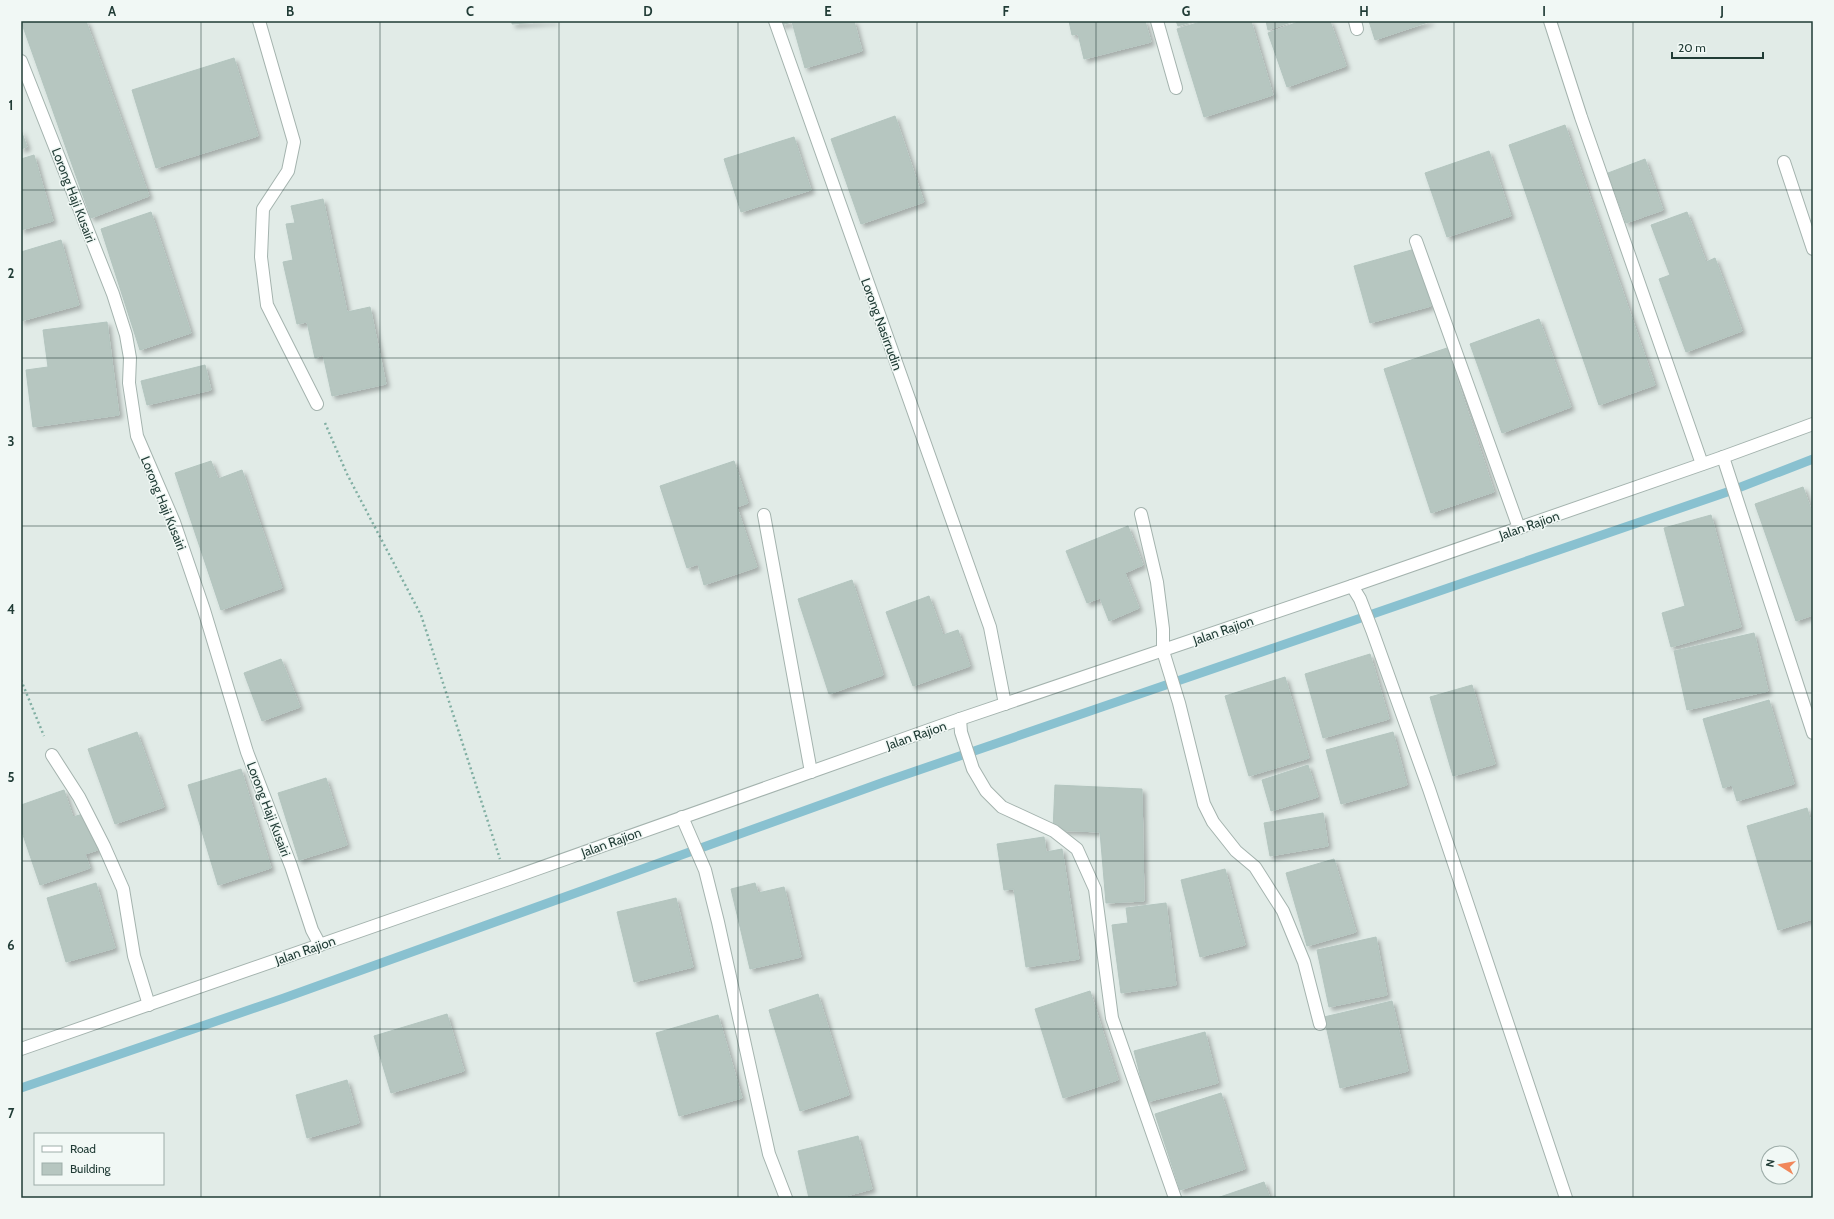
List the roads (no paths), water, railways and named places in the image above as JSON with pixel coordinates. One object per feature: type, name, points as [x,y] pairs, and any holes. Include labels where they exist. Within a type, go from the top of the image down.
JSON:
[{"type":"street","points":[[259,21],[294,142],[288,171],[263,209],[261,257],[267,306],[318,404]]},
{"type":"street","name":"Lorong Nasirrudin","points":[[775,21],[990,627],[1004,704]]},
{"type":"street","points":[[1157,21],[1176,88]]},
{"type":"street","points":[[1550,21],[1581,117],[1702,464]]},
{"type":"street","name":"Lorong Haji Kusairi","points":[[21,60],[113,294],[126,335],[130,358],[128,383],[137,436],[174,522],[204,610],[247,752],[292,866],[312,930],[320,945]]},
{"type":"street","points":[[1784,162],[1813,248]]},
{"type":"street","points":[[1416,241],[1519,528]]},
{"type":"street","name":"Jalan Rajion","points":[[21,1049],[811,772],[960,726],[1004,704],[1352,586],[1723,457],[1813,424]]},
{"type":"street","points":[[1723,457],[1813,733]]},
{"type":"street","points":[[764,514],[811,772]]},
{"type":"street","points":[[1140,514],[1157,582],[1163,630],[1163,651],[1179,703],[1204,804],[1212,822],[1236,851],[1255,867],[1283,911],[1304,962],[1320,1024]]},
{"type":"street","points":[[1352,586],[1360,599],[1372,630],[1429,789],[1566,1198]]},
{"type":"street","points":[[960,726],[973,769],[986,791],[1002,807],[1054,831],[1077,849],[1095,888],[1112,1018],[1174,1198]]},
{"type":"street","points":[[52,755],[79,797],[104,846],[123,889],[134,956],[149,1005]]},
{"type":"street","points":[[682,817],[704,870],[718,922],[769,1154],[786,1198]]},
{"type":"waterway","points":[[21,1088],[284,998],[884,782],[1733,490],[1813,459]]}]
